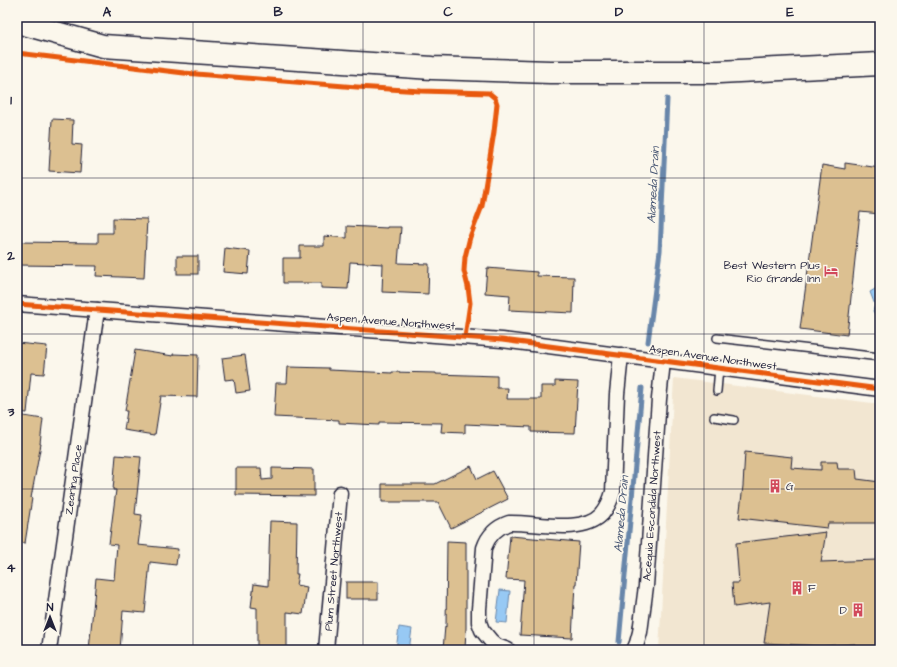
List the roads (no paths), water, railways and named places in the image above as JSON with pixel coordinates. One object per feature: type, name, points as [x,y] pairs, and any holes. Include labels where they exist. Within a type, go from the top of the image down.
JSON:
[{"type":"highway","points":[[17,22],[103,46],[432,68],[550,72],[719,72],[880,64]]},
{"type":"street","name":"Aspen Avenue Northwest","points":[[17,304],[502,340],[880,389]]},
{"type":"street","name":"Zearing Place","points":[[49,650],[97,310]]},
{"type":"street","points":[[508,650],[497,646],[482,630],[479,622],[484,548],[487,540],[497,530],[509,523],[573,526],[596,519],[603,513],[613,492],[617,394],[621,355]]},
{"type":"street","name":"Acequia Escondida Northwest","points":[[634,650],[640,632],[646,586],[663,361]]},
{"type":"street","name":"Plum Street Northwest","points":[[326,650],[340,493]]},
{"type":"lane","points":[[717,338],[880,358]]},
{"type":"lane","points":[[717,391],[719,368]]},
{"type":"lane","points":[[714,417],[734,420]]},
{"type":"water","points":[[880,286],[879,321],[873,311],[875,305],[870,292]]},
{"type":"water","points":[[500,590],[510,591],[507,623],[496,622]]},
{"type":"water","points":[[399,627],[412,629],[409,650],[396,650]]},
{"type":"waterway","name":"Alameda Drain","points":[[648,342],[660,251],[667,99]]},
{"type":"waterway","name":"Alameda Drain","points":[[619,642],[642,388]]},
{"type":"place","name":"Best Western Plus Rio Grande Inn","points":[[831,271]]},
{"type":"place","name":"G","points":[[775,486]]},
{"type":"place","name":"F","points":[[797,588]]},
{"type":"place","name":"D","points":[[858,610]]}]
